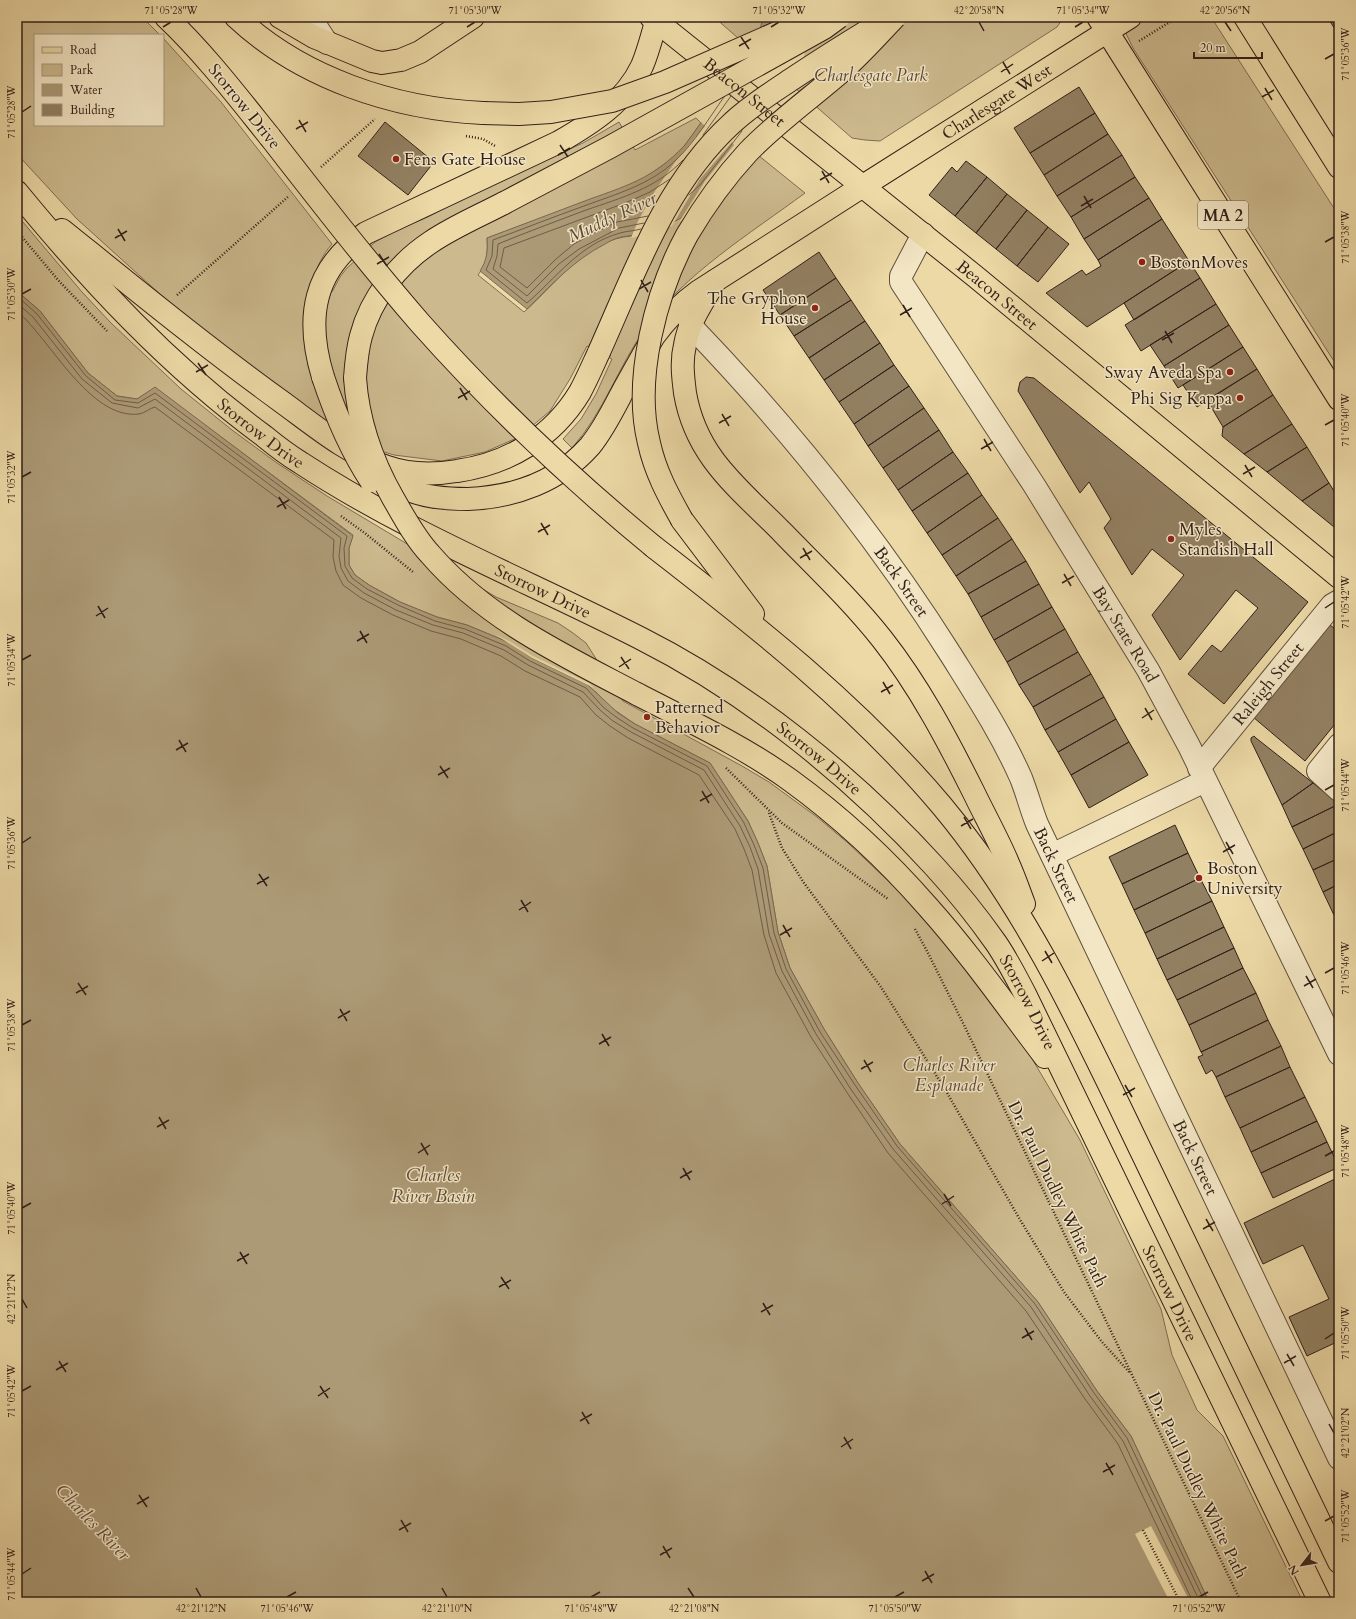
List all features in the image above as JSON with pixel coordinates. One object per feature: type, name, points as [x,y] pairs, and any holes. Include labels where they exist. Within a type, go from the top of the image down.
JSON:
[{"type":"main road","name":"Storrow Drive","points":[[166,17],[224,79],[383,279],[482,390],[572,477],[654,547],[755,626],[815,677],[870,728],[942,806],[1002,886],[1042,952],[1109,1084],[1339,1562]]},
{"type":"main road","points":[[236,17],[266,42],[288,56],[314,71],[352,87],[376,95],[450,111],[519,114],[551,112],[612,101],[655,86],[813,17]]},
{"type":"main road","points":[[280,17],[327,43],[372,61],[391,62],[401,60],[420,52],[473,17]]},
{"type":"main road","points":[[429,554],[406,520],[377,466],[360,418],[357,400],[355,378],[357,356],[363,327],[375,300],[390,280],[413,255],[431,242],[675,111],[824,28],[839,17]]},
{"type":"main road","points":[[19,194],[219,356],[313,424],[361,456],[388,467],[419,474],[461,471],[486,466],[499,462],[529,445],[559,419],[579,393],[662,213],[683,180],[708,147],[725,129],[752,106],[890,17]]},
{"type":"main road","points":[[776,644],[682,520],[656,469],[648,442],[644,412],[644,383],[647,353],[655,317],[675,261],[688,235],[701,214],[728,176],[745,156],[772,130],[844,69],[895,17]]},
{"type":"main road","name":"Charlesgate West","points":[[361,456],[373,468],[392,482],[410,491],[438,498],[461,499],[491,497],[521,491],[542,482],[568,466],[591,444],[609,418],[654,336],[665,321],[683,303],[863,186],[1103,24],[1130,17]]},
{"type":"main road","points":[[1246,17],[1339,167]]},
{"type":"main road","points":[[654,19],[641,68],[626,90],[609,110],[587,126],[559,142],[366,233],[347,247],[336,260],[324,279],[317,299],[314,317],[314,335],[317,357],[322,377],[335,411],[363,469],[377,491],[429,554],[452,578],[504,620],[559,653],[760,760],[790,780],[855,832],[894,869],[929,907],[996,991],[1079,1102]]},
{"type":"main road","name":"Beacon Street","points":[[654,19],[923,234],[1339,577]]},
{"type":"main road","name":"MA 2","points":[[1103,24],[1339,399]]},
{"type":"main road","name":"Storrow Drive","points":[[19,194],[90,278],[154,344],[210,395],[297,461],[334,484],[431,538],[641,638],[701,671],[764,715],[823,760],[910,840],[980,921],[996,943],[1025,994],[1079,1102],[1320,1602]]},
{"type":"main road","points":[[715,281],[690,325],[684,352],[684,386],[693,423],[706,451],[726,477],[845,596],[883,640],[910,679],[948,742],[1008,863],[1042,952]]},
{"type":"street","points":[[310,17],[327,43]]},
{"type":"street","name":"Bay State Road","points":[[923,234],[901,276],[901,282],[1030,478],[1148,670],[1202,774],[1339,1054]]},
{"type":"street","name":"Back Street","points":[[690,325],[744,381],[857,519],[922,609],[1004,744],[1020,776],[1037,824],[1339,1458]]},
{"type":"street","name":"Raleigh Street","points":[[1052,854],[1202,774],[1332,605],[1339,601]]},
{"type":"street","points":[[1339,745],[1318,771],[1339,790]]},
{"type":"path","points":[[1136,42],[1178,17]]},
{"type":"path","points":[[21,235],[58,280],[110,333]]},
{"type":"path","points":[[341,516],[418,575]]},
{"type":"path","points":[[724,766],[782,823],[889,900]]},
{"type":"path","points":[[768,810],[786,854],[804,883],[881,987],[946,1091],[1019,1218],[1064,1292],[1102,1342],[1132,1376]]},
{"type":"path","name":"Dr. Paul Dudley White Path","points":[[912,924],[928,952],[1241,1602]]},
{"type":"path","points":[[1143,1530],[1180,1602]]},
{"type":"green space","points":[[17,17],[142,17],[159,34],[34,34],[34,126],[164,126],[164,39],[221,102],[332,244],[323,257],[312,280],[332,292],[346,269],[375,242],[395,231],[428,217],[475,192],[583,143],[619,122],[635,150],[696,118],[701,123],[685,145],[673,158],[643,179],[620,189],[487,238],[486,258],[478,275],[524,312],[560,276],[586,254],[600,245],[615,239],[632,236],[748,147],[805,193],[719,255],[679,290],[661,309],[635,344],[593,420],[572,448],[563,439],[581,419],[596,394],[612,359],[587,346],[570,379],[550,411],[519,437],[485,452],[442,461],[394,455],[362,445],[286,395],[193,324],[77,219],[17,154]]},
{"type":"green space","name":"Charlesgate Park","points":[[714,17],[1064,17],[1057,27],[880,141],[852,138]]},
{"type":"green space","points":[[1118,17],[1211,17],[1339,216],[1339,369],[1133,48]]},
{"type":"green space","name":"Charles River Esplanade","points":[[17,215],[82,292],[111,323],[181,389],[232,430],[277,463],[327,496],[496,597],[558,623],[573,633],[586,643],[623,701],[769,782],[817,817],[848,843],[900,892],[945,941],[1024,1045],[1080,1140],[1161,1309],[1172,1355],[1197,1410],[1223,1436],[1303,1602],[1209,1602],[1131,1436],[1097,1391],[1038,1302],[900,1144],[858,1083],[824,1029],[790,968],[778,932],[767,866],[758,843],[748,821],[710,763],[635,724],[606,704],[596,692],[532,658],[508,642],[467,625],[437,617],[400,602],[369,585],[355,575],[349,565],[349,548],[353,535],[155,388],[137,399],[117,396],[88,373],[40,311],[17,291]]},
{"type":"water","name":"Muddy River","points":[[763,17],[807,17],[802,56],[693,211],[665,226],[642,233],[617,238],[594,250],[573,265],[527,309],[480,271],[486,255],[487,238],[637,181],[673,157],[685,145],[753,50]]},
{"type":"water","name":"Charles River Basin","points":[[17,291],[40,311],[88,373],[117,396],[137,399],[155,387],[353,536],[349,548],[349,565],[355,575],[369,585],[400,602],[437,617],[467,625],[508,642],[532,658],[588,685],[618,713],[635,724],[710,763],[748,821],[758,843],[767,866],[778,932],[790,968],[824,1029],[858,1083],[900,1144],[1038,1302],[1097,1391],[1131,1436],[1209,1602],[17,1602]]},
{"type":"pier","points":[[809,17],[804,57],[795,87],[750,148],[694,212],[679,222],[705,181],[734,145],[732,142],[700,179],[672,226],[631,238],[638,221],[655,191],[675,162],[705,126],[700,121],[751,49]]},
{"type":"pier","points":[[496,635],[533,656],[589,683],[594,688],[532,658]]},
{"type":"pier","points":[[1151,1526],[1190,1602],[1170,1602],[1135,1534]]},
{"type":"building","points":[[1327,17],[1339,17],[1339,35]]},
{"type":"building","points":[[1079,87],[1095,113],[1030,153],[1014,128]]},
{"type":"building","points":[[1095,113],[1108,134],[1044,175],[1030,153]]},
{"type":"building","name":"Fens Gate House","points":[[385,122],[434,162],[408,195],[358,156]]},
{"type":"building","points":[[1108,134],[1122,155],[1057,196],[1044,175]]},
{"type":"building","points":[[1122,155],[1135,177],[1071,217],[1057,196]]},
{"type":"building","points":[[966,161],[987,177],[955,216],[929,195],[952,167],[957,172]]},
{"type":"building","points":[[987,177],[1007,194],[976,233],[955,216]]},
{"type":"building","points":[[1135,177],[1149,198],[1084,239],[1071,217]]},
{"type":"building","points":[[1007,194],[1027,210],[996,249],[976,233]]},
{"type":"building","points":[[1149,198],[1162,219],[1098,260],[1084,239]]},
{"type":"building","points":[[1027,210],[1048,227],[1017,266],[996,249]]},
{"type":"building","points":[[1162,219],[1189,261],[1087,327],[1046,293],[1082,270],[1086,275],[1101,266],[1098,260]]},
{"type":"building","points":[[1048,227],[1069,244],[1038,282],[1017,266]]},
{"type":"building","points":[[819,252],[836,278],[780,315],[763,290]]},
{"type":"building","points":[[1189,261],[1200,278],[1134,320],[1124,303]]},
{"type":"building","name":"The Gryphon House","points":[[836,278],[851,300],[794,336],[780,315]]},
{"type":"building","points":[[1200,278],[1216,304],[1141,351],[1125,325]]},
{"type":"building","points":[[851,300],[865,321],[809,358],[794,336]]},
{"type":"building","points":[[1216,304],[1229,325],[1164,366],[1150,345]]},
{"type":"building","points":[[865,321],[880,343],[824,380],[809,358]]},
{"type":"building","points":[[1229,325],[1243,347],[1178,388],[1164,366]]},
{"type":"building","points":[[880,343],[894,365],[839,402],[824,380]]},
{"type":"building","points":[[1243,347],[1257,369],[1197,407],[1183,385]]},
{"type":"building","points":[[894,365],[909,386],[854,424],[839,402]]},
{"type":"building","name":"Phi Sig Kappa","points":[[1257,369],[1273,395],[1223,427],[1207,400]]},
{"type":"building","name":"Myles Standish Hall","points":[[1026,377],[1034,378],[1308,602],[1224,704],[1188,674],[1212,645],[1221,652],[1258,608],[1236,590],[1180,660],[1152,615],[1184,575],[1152,549],[1132,575],[1104,528],[1111,519],[1089,482],[1080,493],[1018,391],[1020,382]]},
{"type":"building","points":[[909,386],[924,408],[868,446],[854,424]]},
{"type":"building","points":[[1273,395],[1292,424],[1244,454],[1222,436],[1223,427]]},
{"type":"building","points":[[924,408],[939,430],[883,468],[868,446]]},
{"type":"building","points":[[1292,424],[1307,447],[1267,472],[1244,454]]},
{"type":"building","points":[[939,430],[953,452],[898,490],[883,468]]},
{"type":"building","points":[[1307,447],[1329,483],[1302,501],[1267,472]]},
{"type":"building","points":[[953,452],[968,473],[912,511],[898,490]]},
{"type":"building","points":[[968,473],[982,495],[927,533],[912,511]]},
{"type":"building","points":[[1329,483],[1339,499],[1339,531],[1302,501]]},
{"type":"building","points":[[982,495],[998,518],[942,555],[927,533]]},
{"type":"building","points":[[998,518],[1012,539],[956,576],[942,555]]},
{"type":"building","points":[[1012,539],[1026,561],[968,594],[956,576]]},
{"type":"building","points":[[1026,561],[1039,584],[981,617],[968,594]]},
{"type":"building","points":[[1039,584],[1052,607],[994,640],[981,617]]},
{"type":"building","points":[[1052,607],[1065,629],[1007,662],[994,640]]},
{"type":"building","points":[[1330,625],[1339,632],[1339,719],[1305,761],[1253,717]]},
{"type":"building","points":[[1065,629],[1078,652],[1019,685],[1007,662]]},
{"type":"building","points":[[1078,652],[1091,674],[1033,707],[1019,685]]},
{"type":"building","points":[[1091,674],[1104,697],[1045,730],[1033,707]]},
{"type":"building","points":[[1104,697],[1116,719],[1058,752],[1045,730]]},
{"type":"building","points":[[1116,719],[1129,742],[1071,775],[1058,752]]},
{"type":"building","points":[[1254,736],[1313,783],[1282,805],[1251,741],[1251,738]]},
{"type":"building","points":[[1129,742],[1148,775],[1089,808],[1071,775]]},
{"type":"building","points":[[1313,783],[1339,804],[1292,827],[1282,805]]},
{"type":"building","points":[[1339,804],[1339,831],[1303,849],[1292,827]]},
{"type":"building","points":[[1175,825],[1188,853],[1122,884],[1109,857]]},
{"type":"building","points":[[1339,831],[1339,858],[1313,870],[1303,849]]},
{"type":"building","points":[[1188,853],[1200,878],[1134,910],[1122,884]]},
{"type":"building","points":[[1339,858],[1339,884],[1323,892],[1313,870]]},
{"type":"building","points":[[1200,878],[1212,901],[1145,933],[1134,910]]},
{"type":"building","points":[[1339,884],[1339,911],[1333,913],[1323,892]]},
{"type":"building","points":[[1212,901],[1224,927],[1157,959],[1145,933]]},
{"type":"building","points":[[1339,911],[1339,925],[1333,913]]},
{"type":"building","points":[[1224,927],[1234,948],[1167,980],[1157,959]]},
{"type":"building","points":[[1234,948],[1243,968],[1177,1000],[1167,980]]},
{"type":"building","points":[[1243,968],[1256,993],[1189,1025],[1177,1000]]},
{"type":"building","points":[[1256,993],[1268,1020],[1201,1052],[1189,1025]]},
{"type":"building","points":[[1268,1020],[1281,1046],[1216,1077],[1212,1070],[1206,1074],[1198,1057],[1203,1055],[1201,1052]]},
{"type":"building","points":[[1281,1046],[1290,1067],[1225,1097],[1216,1077]]},
{"type":"building","points":[[1290,1067],[1305,1097],[1240,1128],[1225,1097]]},
{"type":"building","points":[[1305,1097],[1317,1121],[1251,1152],[1240,1128]]},
{"type":"building","points":[[1317,1121],[1327,1142],[1261,1173],[1251,1152]]},
{"type":"building","points":[[1327,1142],[1339,1167],[1273,1198],[1261,1173]]},
{"type":"building","points":[[1339,1177],[1339,1341],[1307,1356],[1289,1317],[1329,1299],[1303,1245],[1263,1264],[1244,1223]]},
{"type":"place","name":"Fens Gate House","points":[[396,159]]},
{"type":"place","name":"BostonMoves","points":[[1142,262]]},
{"type":"place","name":"The Gryphon House","points":[[815,308]]},
{"type":"place","name":"Sway Aveda Spa","points":[[1230,372]]},
{"type":"place","name":"Phi Sig Kappa","points":[[1240,398]]},
{"type":"place","name":"Myles Standish Hall","points":[[1171,539]]},
{"type":"place","name":"Patterned Behavior","points":[[647,717]]},
{"type":"place","name":"Boston University","points":[[1199,878]]},
{"type":"water label","name":"Charles River","points":[[93,1522]]}]
